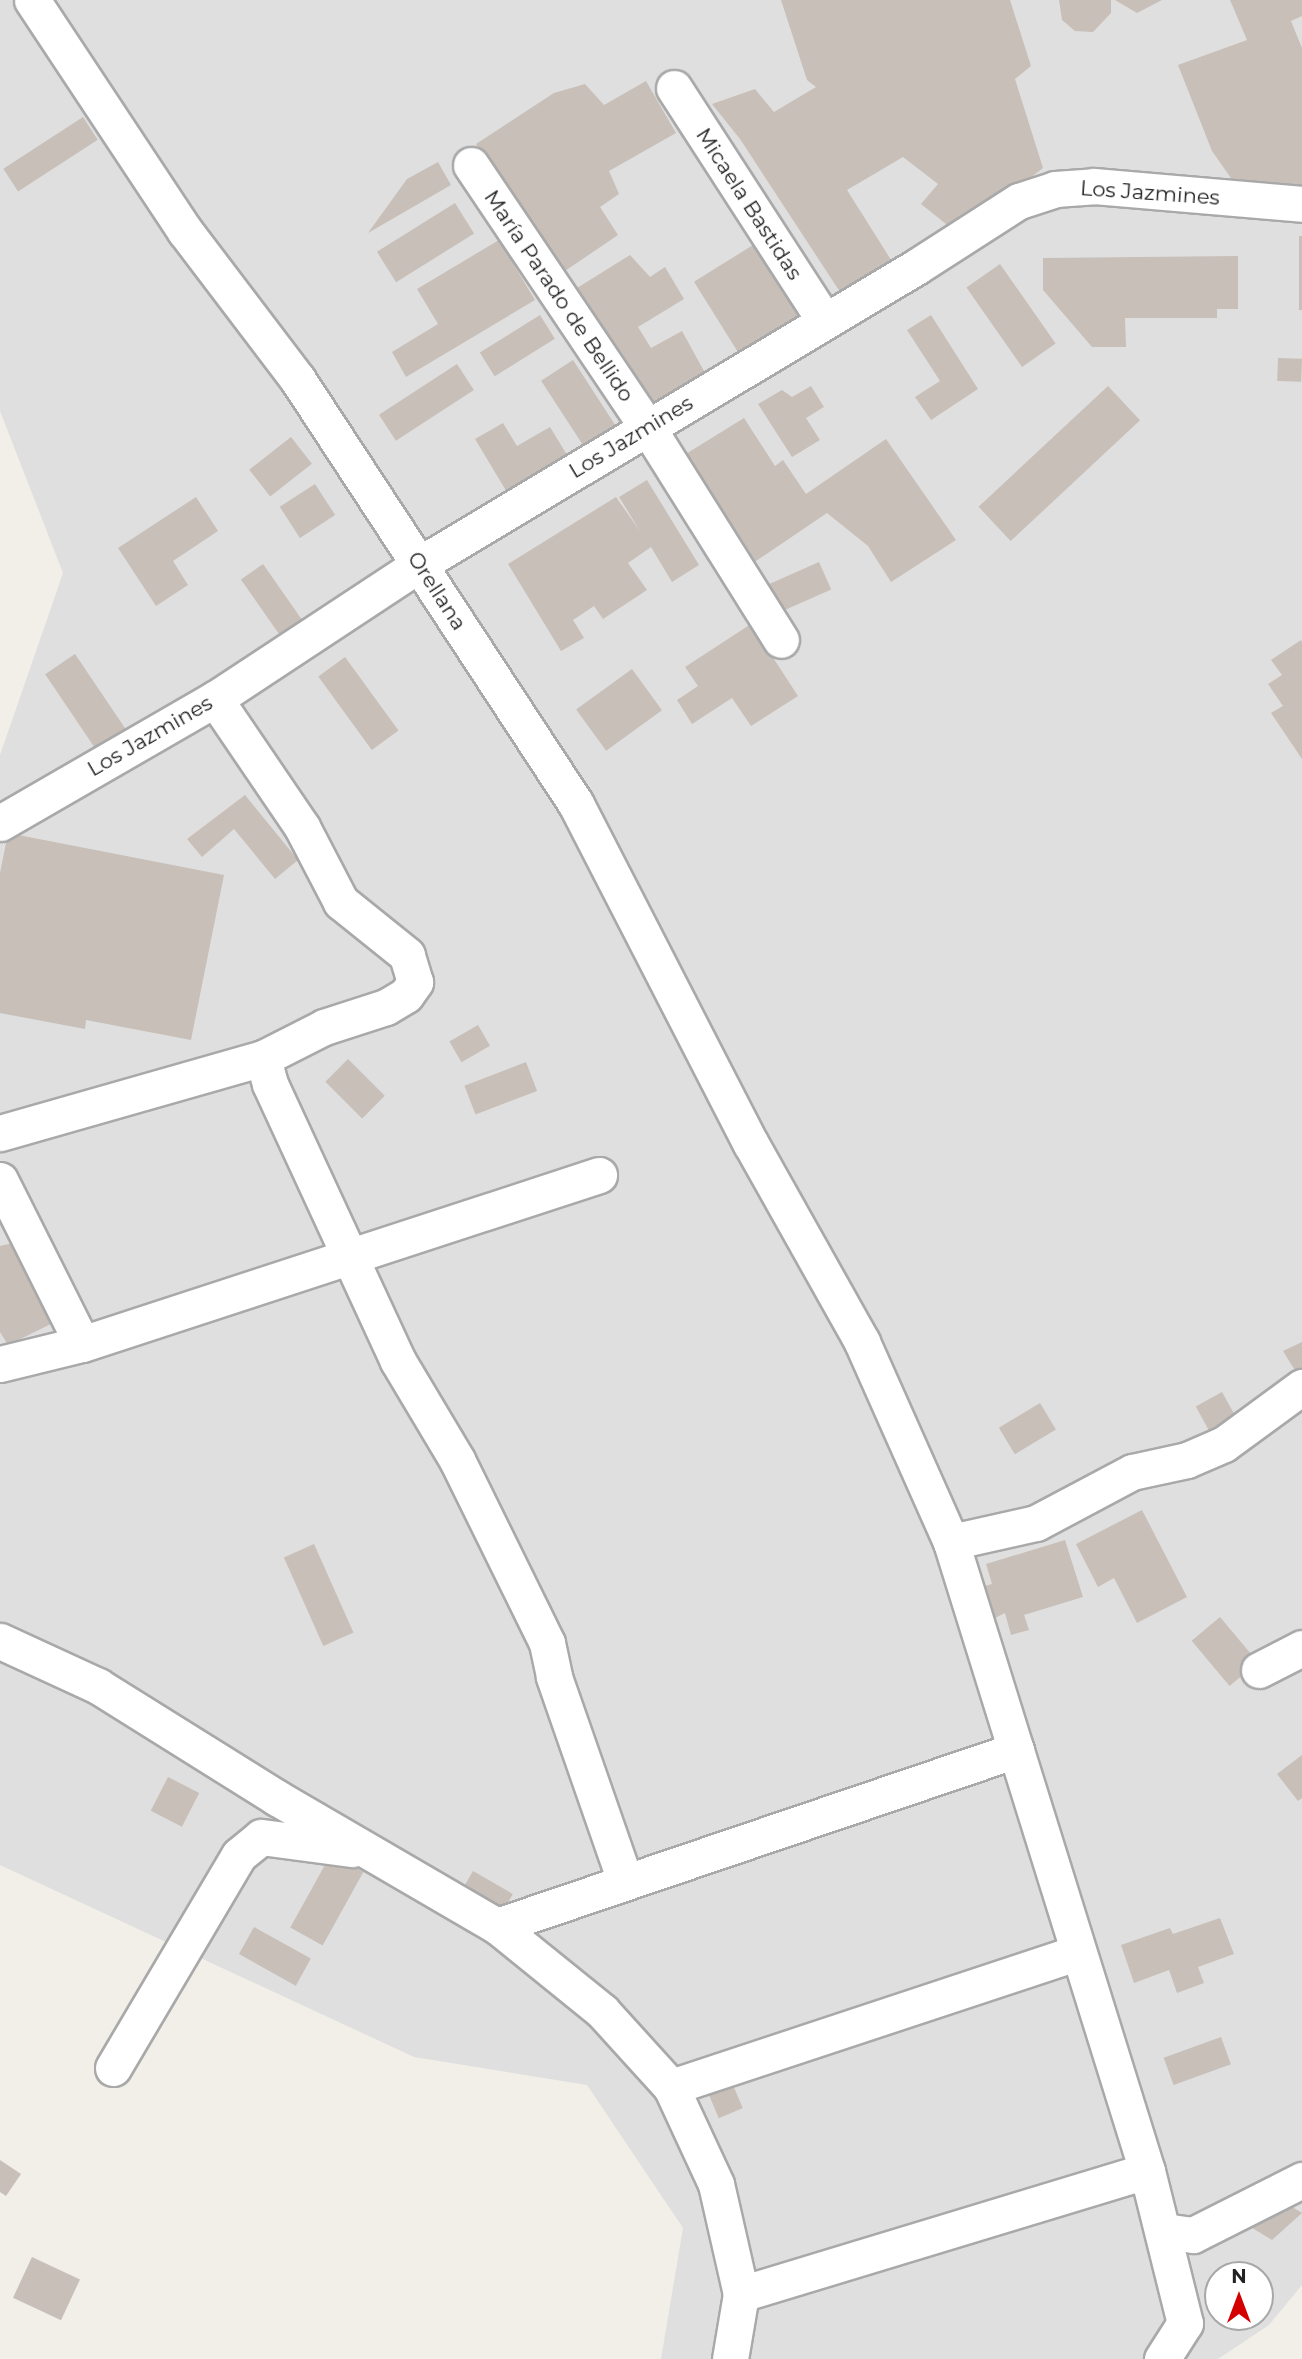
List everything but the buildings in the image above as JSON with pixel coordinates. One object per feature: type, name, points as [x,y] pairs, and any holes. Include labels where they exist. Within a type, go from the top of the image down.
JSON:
[{"type":"street","name":"Orellana","points":[[32,0],[184,231],[298,380],[576,804],[751,1144],[862,1342],[951,1542],[1076,1953],[1147,2171],[1185,2323],[1162,2359]]},
{"type":"street","name":"Micaela Bastidas","points":[[674,88],[824,320]]},
{"type":"street","name":"María Parado de Bellido","points":[[471,165],[648,428],[781,640]]},
{"type":"street","name":"Los Jazmines","points":[[0,823],[215,699],[420,564],[1019,201],[1055,189],[1094,186],[1302,204]]},
{"type":"street","points":[[0,1133],[263,1058],[324,1027],[386,1007],[406,995],[415,982],[407,955],[341,902],[302,827],[215,699]]},
{"type":"street","points":[[0,791],[32,804]]},
{"type":"street","points":[[263,1058],[270,1084],[352,1255],[398,1361],[457,1460],[547,1643],[554,1677],[625,1881]]},
{"type":"street","points":[[0,1364],[82,1344],[599,1175]]},
{"type":"street","points":[[0,1180],[82,1344]]},
{"type":"street","points":[[951,1542],[1036,1522],[1132,1472],[1187,1460],[1224,1444],[1302,1387]]},
{"type":"street","points":[[0,1641],[98,1686],[366,1851],[497,1926],[602,2011],[671,2087],[716,2184],[741,2294],[730,2359]]},
{"type":"street","points":[[1259,1670],[1302,1648]]},
{"type":"street","points":[[497,1926],[1016,1750]]},
{"type":"street","points":[[113,2068],[239,1855],[261,1837],[366,1851]]},
{"type":"street","points":[[671,2087],[1076,1953]]},
{"type":"street","points":[[741,2294],[1147,2171]]},
{"type":"street","points":[[1164,2231],[1193,2235],[1302,2180]]},
{"type":"shaded area","points":[[0,0],[1302,0],[1302,2285],[1274,2319],[1274,2261],[1204,2261],[1204,2331],[1260,2331],[1218,2359],[661,2359],[683,2228],[587,2085],[414,2057],[0,1865],[0,755],[63,573],[0,411]]}]
